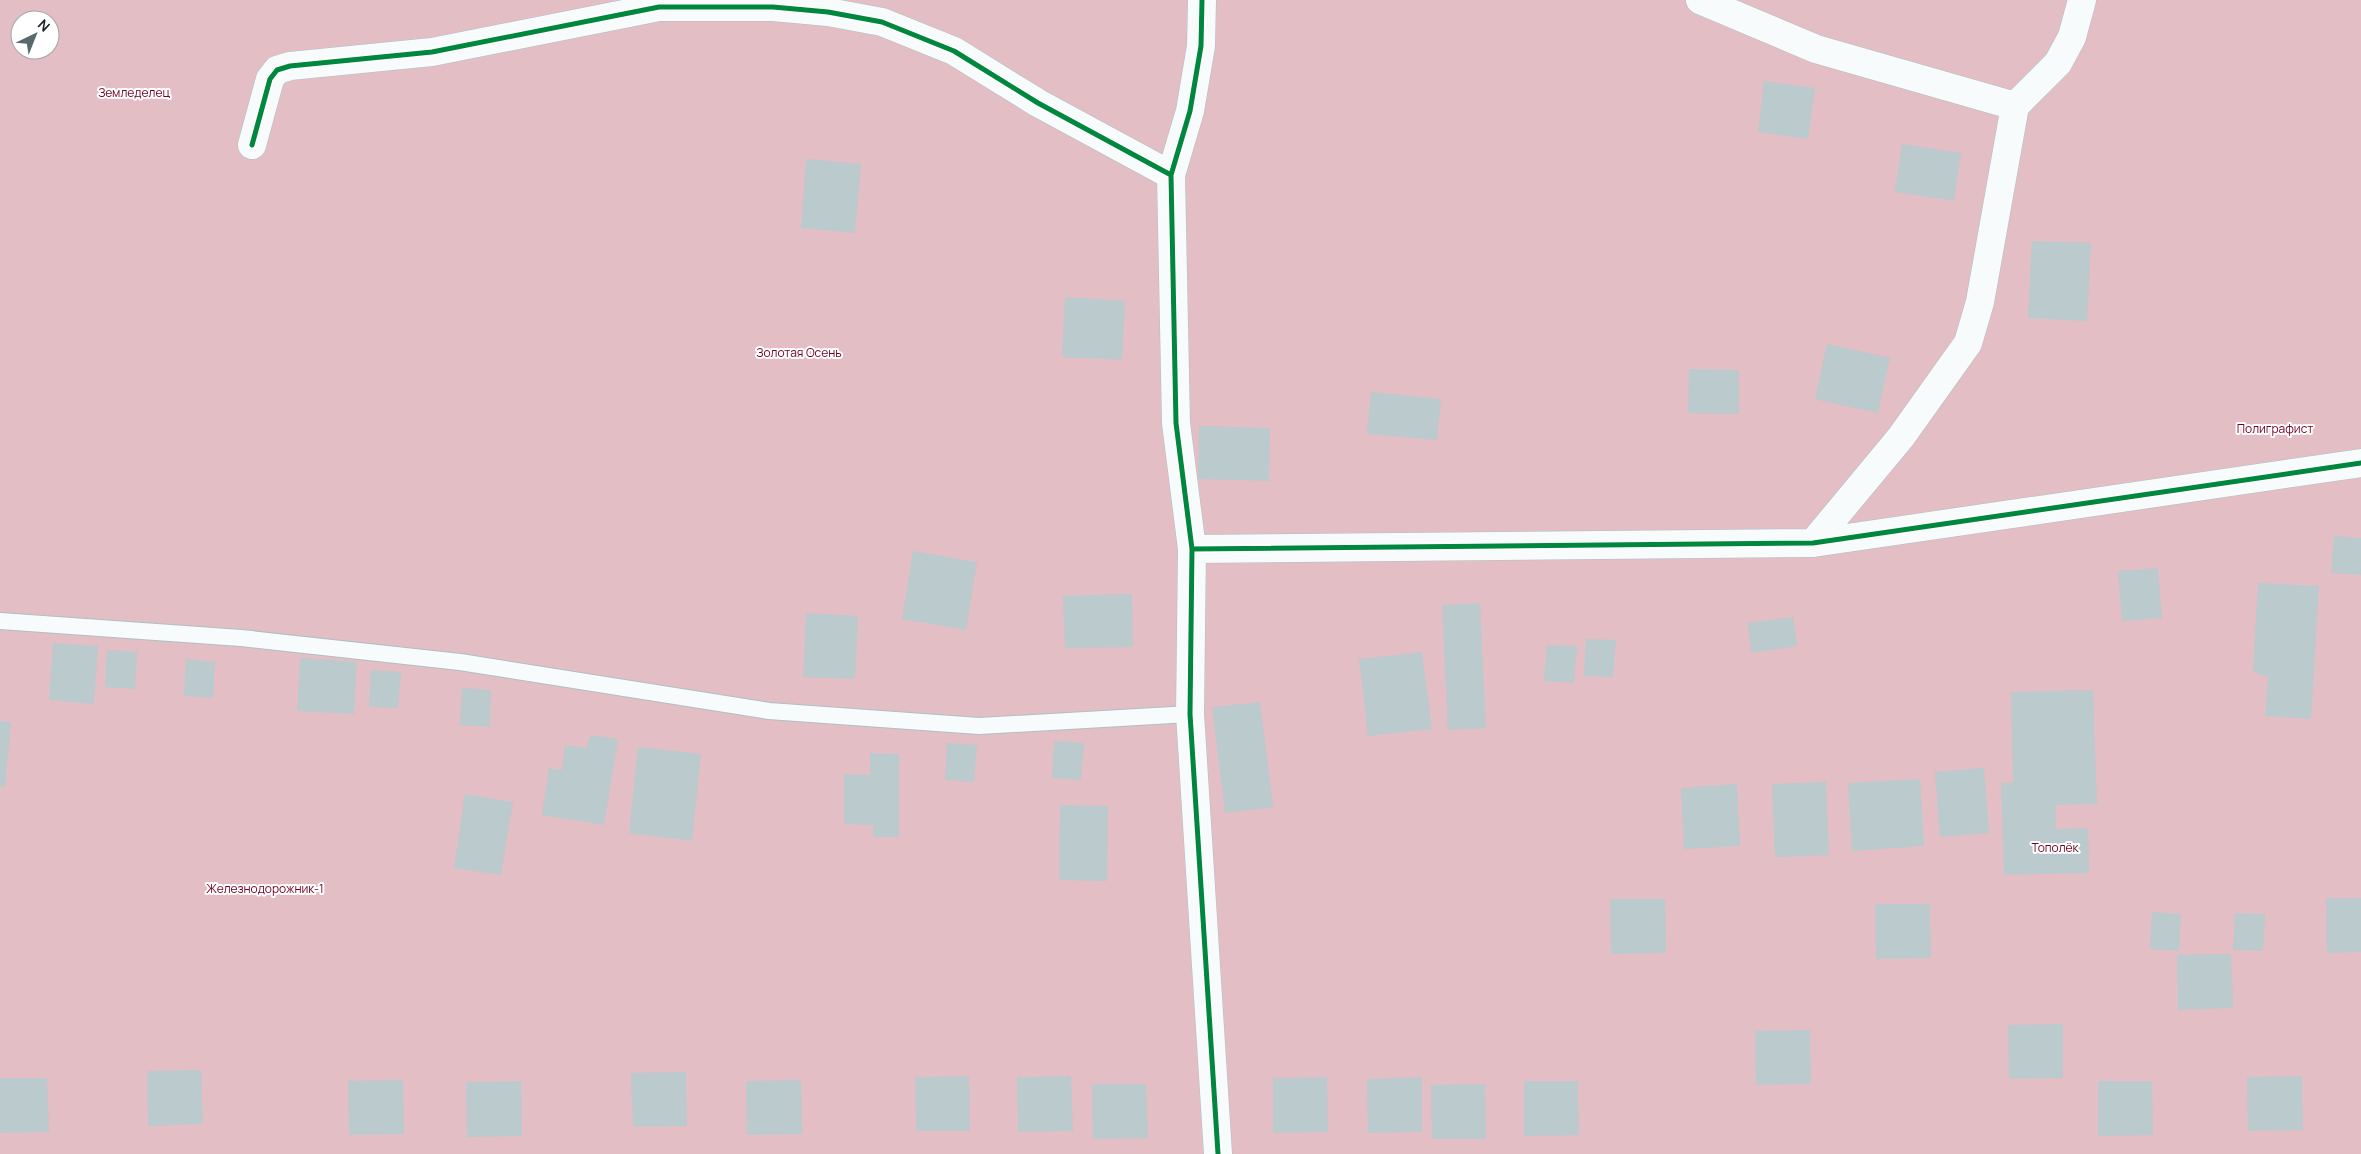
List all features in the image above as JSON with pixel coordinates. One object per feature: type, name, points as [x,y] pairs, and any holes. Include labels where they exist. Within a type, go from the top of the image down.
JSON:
[{"type":"street","points":[[1202,0],[1201,46],[1190,111],[1171,175],[1176,423],[1192,549],[1190,714],[1218,1154]]},
{"type":"street","points":[[1700,0],[1816,49],[2015,106]]},
{"type":"street","points":[[1813,542],[1901,437],[1968,343],[1980,302],[2015,106],[2058,63],[2072,37],[2082,0]]},
{"type":"street","points":[[252,145],[270,79],[277,70],[290,66],[432,52],[660,7],[773,7],[828,12],[882,22],[954,50],[1038,102],[1171,175]]},
{"type":"street","points":[[1192,549],[1813,542],[2361,463]]},
{"type":"lane","points":[[0,622],[241,638],[451,661],[778,712],[979,726],[1190,714]]},
{"type":"green space","points":[[0,0],[2361,0],[2361,1154],[0,1154]]},
{"type":"building","points":[[1764,81],[1815,88],[1808,139],[1758,132]]},
{"type":"building","points":[[1902,144],[1961,153],[1954,201],[1895,192]]},
{"type":"building","points":[[806,159],[861,164],[855,233],[801,228]]},
{"type":"building","points":[[2032,241],[2091,243],[2087,321],[2028,318]]},
{"type":"building","points":[[1065,297],[1125,301],[1122,360],[1062,357]]},
{"type":"building","points":[[1827,344],[1890,358],[1878,413],[1815,399]]},
{"type":"building","points":[[1689,369],[1739,370],[1739,414],[1688,413]]},
{"type":"building","points":[[1371,392],[1441,399],[1437,440],[1367,434]]},
{"type":"building","points":[[1199,426],[1270,428],[1269,481],[1198,479]]},
{"type":"building","points":[[2334,536],[2361,538],[2361,575],[2331,573]]},
{"type":"building","points":[[913,551],[977,562],[966,630],[902,619]]},
{"type":"building","points":[[2158,568],[2162,618],[2122,621],[2118,571]]},
{"type":"building","points":[[2258,583],[2319,586],[2311,719],[2265,716],[2268,677],[2253,672]]},
{"type":"building","points":[[1132,594],[1133,647],[1065,648],[1063,596]]},
{"type":"building","points":[[1480,603],[1486,728],[1448,730],[1442,605]]},
{"type":"building","points":[[806,613],[858,616],[855,679],[803,677]]},
{"type":"building","points":[[1793,617],[1797,646],[1751,653],[1748,623]]},
{"type":"building","points":[[1586,639],[1616,640],[1613,677],[1584,676]]},
{"type":"building","points":[[53,643],[98,646],[94,704],[49,700]]},
{"type":"building","points":[[1547,645],[1577,646],[1574,683],[1544,681]]},
{"type":"building","points":[[107,650],[137,652],[135,689],[105,687]]},
{"type":"building","points":[[1422,652],[1432,729],[1368,736],[1359,659]]},
{"type":"building","points":[[300,658],[357,662],[354,714],[297,711]]},
{"type":"building","points":[[186,659],[215,662],[213,698],[184,696]]},
{"type":"building","points":[[371,670],[401,672],[398,708],[369,707]]},
{"type":"building","points":[[462,688],[491,690],[490,727],[460,725]]},
{"type":"building","points":[[2093,690],[2097,804],[2056,805],[2056,829],[2088,828],[2089,873],[2004,875],[2001,783],[2013,783],[2011,692]]},
{"type":"building","points":[[1260,702],[1273,807],[1225,813],[1212,707]]},
{"type":"building","points":[[0,721],[11,722],[5,787],[0,786]]},
{"type":"building","points":[[591,735],[618,739],[604,825],[542,815],[549,768],[562,770],[565,745],[586,748]]},
{"type":"building","points":[[1054,741],[1084,743],[1081,780],[1052,778]]},
{"type":"building","points":[[947,743],[977,745],[974,782],[945,780]]},
{"type":"building","points":[[638,747],[701,754],[692,841],[629,833]]},
{"type":"building","points":[[870,753],[899,754],[899,837],[873,837],[873,825],[844,824],[844,774],[870,775]]},
{"type":"building","points":[[1984,768],[1989,833],[1940,837],[1935,772]]},
{"type":"building","points":[[1920,779],[1924,846],[1852,851],[1848,783]]},
{"type":"building","points":[[1826,782],[1829,855],[1775,857],[1772,784]]},
{"type":"building","points":[[1737,784],[1740,846],[1684,849],[1681,788]]},
{"type":"building","points":[[465,794],[513,802],[501,875],[454,868]]},
{"type":"building","points":[[1060,805],[1108,806],[1107,881],[1059,880]]},
{"type":"building","points":[[2326,898],[2361,898],[2361,952],[2327,953]]},
{"type":"building","points":[[1610,899],[1665,899],[1666,953],[1611,954]]},
{"type":"building","points":[[1875,904],[1930,904],[1931,958],[1876,959]]},
{"type":"building","points":[[2152,912],[2181,914],[2179,951],[2150,949]]},
{"type":"building","points":[[2235,913],[2265,914],[2263,951],[2233,950]]},
{"type":"building","points":[[2231,954],[2233,1008],[2178,1010],[2177,955]]},
{"type":"building","points":[[2063,1024],[2063,1078],[2009,1079],[2008,1025]]},
{"type":"building","points":[[1810,1030],[1811,1084],[1756,1085],[1755,1031]]},
{"type":"building","points":[[201,1070],[203,1124],[148,1126],[147,1071]]},
{"type":"building","points":[[686,1072],[687,1126],[633,1127],[631,1073]]},
{"type":"building","points":[[969,1076],[970,1131],[916,1131],[915,1077]]},
{"type":"building","points":[[1071,1076],[1073,1131],[1018,1132],[1017,1077]]},
{"type":"building","points":[[2302,1076],[2303,1130],[2248,1131],[2247,1077]]},
{"type":"building","points":[[1327,1077],[1328,1132],[1273,1133],[1273,1078]]},
{"type":"building","points":[[1422,1077],[1422,1132],[1368,1133],[1367,1079]]},
{"type":"building","points":[[0,1078],[47,1078],[49,1132],[0,1133]]},
{"type":"building","points":[[403,1080],[404,1134],[349,1135],[348,1081]]},
{"type":"building","points":[[801,1080],[802,1134],[747,1135],[746,1081]]},
{"type":"building","points":[[521,1081],[522,1136],[467,1137],[466,1082]]},
{"type":"building","points":[[1524,1081],[1578,1081],[1579,1135],[1524,1136]]},
{"type":"building","points":[[2098,1081],[2152,1081],[2153,1135],[2098,1136]]},
{"type":"building","points":[[1092,1084],[1146,1084],[1148,1138],[1093,1139]]},
{"type":"building","points":[[1485,1084],[1486,1139],[1432,1139],[1431,1085]]},
{"type":"cycle path","points":[[1202,0],[1201,46],[1190,111],[1171,175],[1176,423],[1192,549],[1190,714],[1218,1154]]},
{"type":"cycle path","points":[[252,145],[270,79],[277,70],[290,66],[432,52],[659,7],[773,7],[828,12],[882,22],[954,51],[1038,103],[1171,175]]},
{"type":"cycle path","points":[[1192,549],[1813,543],[2361,463]]},
{"type":"park label","name":"Земледелец","points":[[134,93]]},
{"type":"park label","name":"Золотая Осень","points":[[799,353]]},
{"type":"park label","name":"Полиграфист","points":[[2275,429]]},
{"type":"park label","name":"Тополёк","points":[[2055,848]]},
{"type":"park label","name":"Железнодорожник-1","points":[[265,889]]}]
